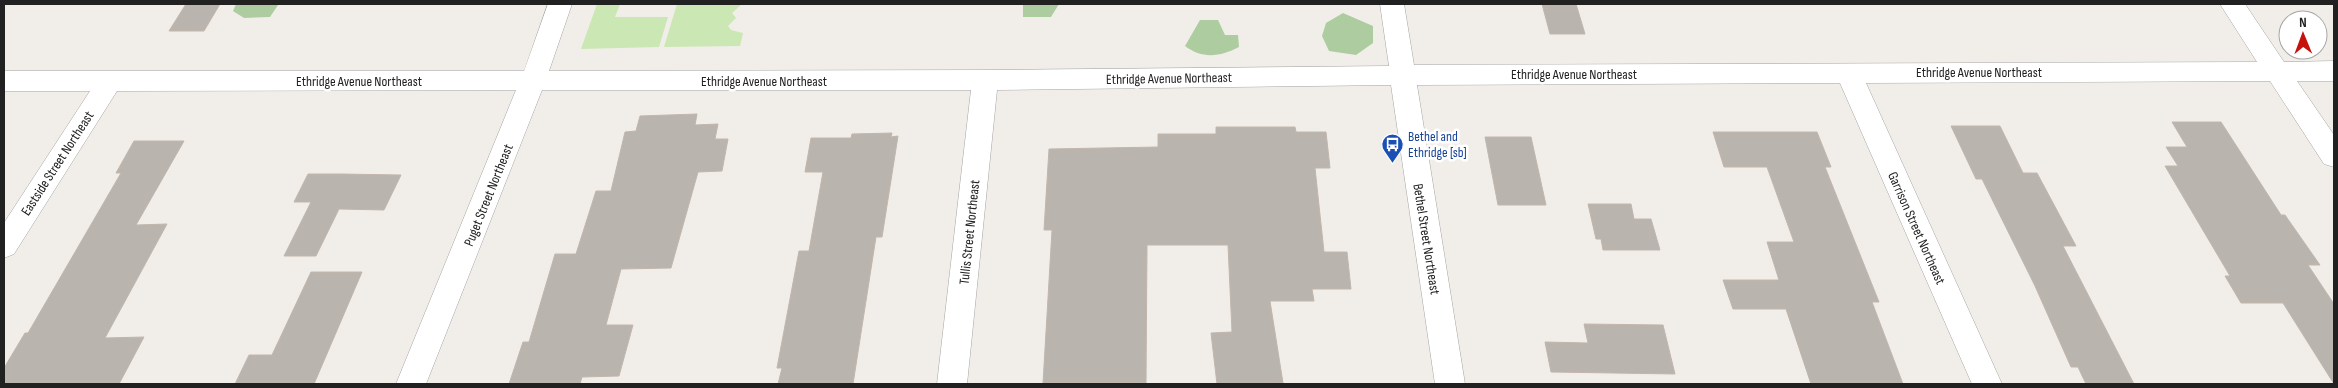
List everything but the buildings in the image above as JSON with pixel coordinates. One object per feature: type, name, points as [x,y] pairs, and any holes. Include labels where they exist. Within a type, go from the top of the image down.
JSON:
[{"type":"street","name":"Puget Street Northeast","points":[[411,384],[533,81],[560,4]]},
{"type":"street","name":"Bethel Street Northeast","points":[[1392,4],[1450,384]]},
{"type":"street","points":[[2232,4],[2334,156]]},
{"type":"street","name":"Ethridge Avenue Northeast","points":[[4,80],[985,80],[1402,74],[2334,71]]},
{"type":"street","name":"Garrison Street Northeast","points":[[1848,72],[1987,384]]},
{"type":"street","name":"Eastside Street Northeast","points":[[4,246],[110,80]]},
{"type":"street","name":"Tullis Street Northeast","points":[[952,384],[985,80]]},
{"type":"green space","points":[[236,4],[278,5],[270,17],[244,18],[233,11]]},
{"type":"green space","points":[[597,4],[620,4],[615,17],[668,17],[659,47],[581,49]]},
{"type":"green space","points":[[677,4],[742,4],[732,13],[736,18],[728,26],[731,30],[743,33],[740,46],[664,47]]},
{"type":"green space","points":[[1023,4],[1059,4],[1051,17],[1023,17]]},
{"type":"green space","points":[[1343,13],[1373,26],[1373,43],[1356,55],[1329,51],[1322,36],[1326,23]]},
{"type":"green space","points":[[1200,20],[1218,20],[1225,35],[1238,35],[1239,47],[1218,55],[1205,55],[1185,46]]},
{"type":"place","name":"Bethel and Ethridge [sb]","points":[[1392,163]]}]
